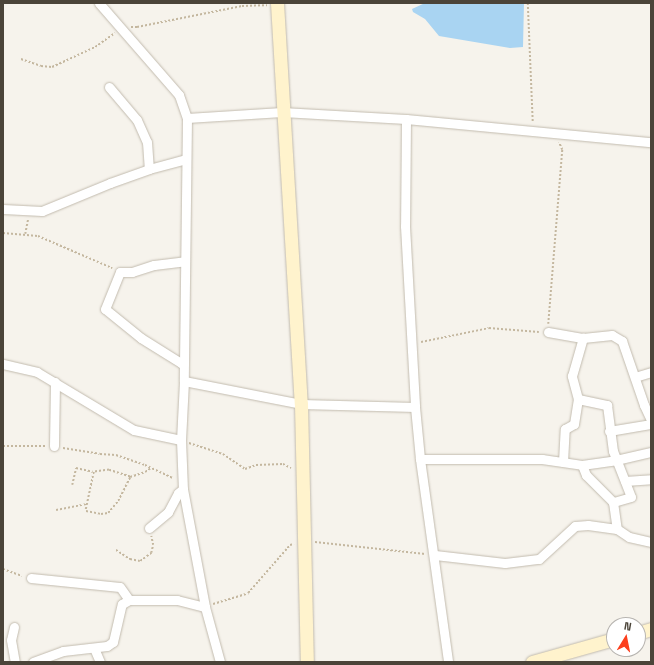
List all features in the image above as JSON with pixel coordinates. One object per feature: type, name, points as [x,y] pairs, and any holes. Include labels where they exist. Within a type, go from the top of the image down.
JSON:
[{"type":"street","points":[[99,3],[179,95],[187,118],[184,381],[181,440],[183,489],[205,607],[220,662]]},
{"type":"street","points":[[277,4],[282,112],[294,266],[301,404],[304,473],[307,662]]},
{"type":"street","points":[[109,87],[137,120],[146,142],[149,169]]},
{"type":"street","points":[[187,118],[282,112],[406,119],[651,142]]},
{"type":"street","points":[[406,119],[405,226],[415,407],[420,459],[435,555],[448,662]]},
{"type":"street","points":[[3,209],[42,211],[149,169],[186,159]]},
{"type":"street","points":[[184,363],[180,363],[141,338],[105,309],[120,272],[132,272],[154,265],[185,261]]},
{"type":"street","points":[[548,332],[583,338],[612,335],[622,341],[644,405],[651,420]]},
{"type":"street","points":[[563,462],[565,429],[574,424],[578,399],[572,376],[583,338]]},
{"type":"street","points":[[3,364],[36,372],[134,430],[181,440]]},
{"type":"street","points":[[635,377],[651,372]]},
{"type":"street","points":[[184,381],[301,404],[415,407]]},
{"type":"street","points":[[54,446],[55,382]]},
{"type":"street","points":[[578,399],[607,405],[609,431],[616,460],[631,497],[613,502]]},
{"type":"street","points":[[609,431],[651,424]]},
{"type":"street","points":[[420,459],[542,459],[582,465],[616,460],[651,452]]},
{"type":"street","points":[[582,465],[586,474],[613,502],[617,529]]},
{"type":"street","points":[[625,481],[651,479]]},
{"type":"street","points":[[149,528],[168,512],[178,493],[183,489]]},
{"type":"street","points":[[435,555],[506,563],[538,559],[576,526],[588,525],[617,529],[629,537],[651,542]]},
{"type":"street","points":[[31,578],[120,586],[129,600]]},
{"type":"street","points":[[33,662],[62,651],[107,646],[113,642],[122,604],[129,600],[177,600],[205,607]]},
{"type":"street","points":[[14,627],[11,640],[15,662]]},
{"type":"street","points":[[532,662],[606,641]]},
{"type":"street","points":[[94,648],[100,662]]},
{"type":"path","points":[[528,3],[533,131]]},
{"type":"path","points":[[21,59],[40,66],[52,67],[95,47],[112,36],[120,26],[137,27],[242,4],[277,4]]},
{"type":"path","points":[[411,344],[489,328],[548,332],[562,150],[556,134]]},
{"type":"path","points":[[25,234],[29,210]]},
{"type":"path","points":[[3,233],[38,236],[120,272]]},
{"type":"path","points":[[181,440],[203,446],[223,454],[246,469],[256,465],[283,464],[304,473]]},
{"type":"path","points":[[3,446],[54,446],[100,454],[116,455],[151,468],[174,479],[183,479]]},
{"type":"path","points":[[72,486],[76,468],[94,472],[109,470],[130,477],[145,472],[151,468]]},
{"type":"path","points":[[94,472],[86,511],[101,514],[108,513],[118,501],[130,477]]},
{"type":"path","points":[[56,510],[87,504]]},
{"type":"path","points":[[116,550],[130,559],[140,561],[146,558],[151,553],[153,545],[149,528]]},
{"type":"path","points":[[205,607],[248,593],[290,545],[305,541],[435,555]]},
{"type":"path","points":[[3,569],[31,578]]},
{"type":"water","points":[[425,3],[524,3],[523,47],[510,48],[439,36],[425,19],[413,12],[412,9]]}]
